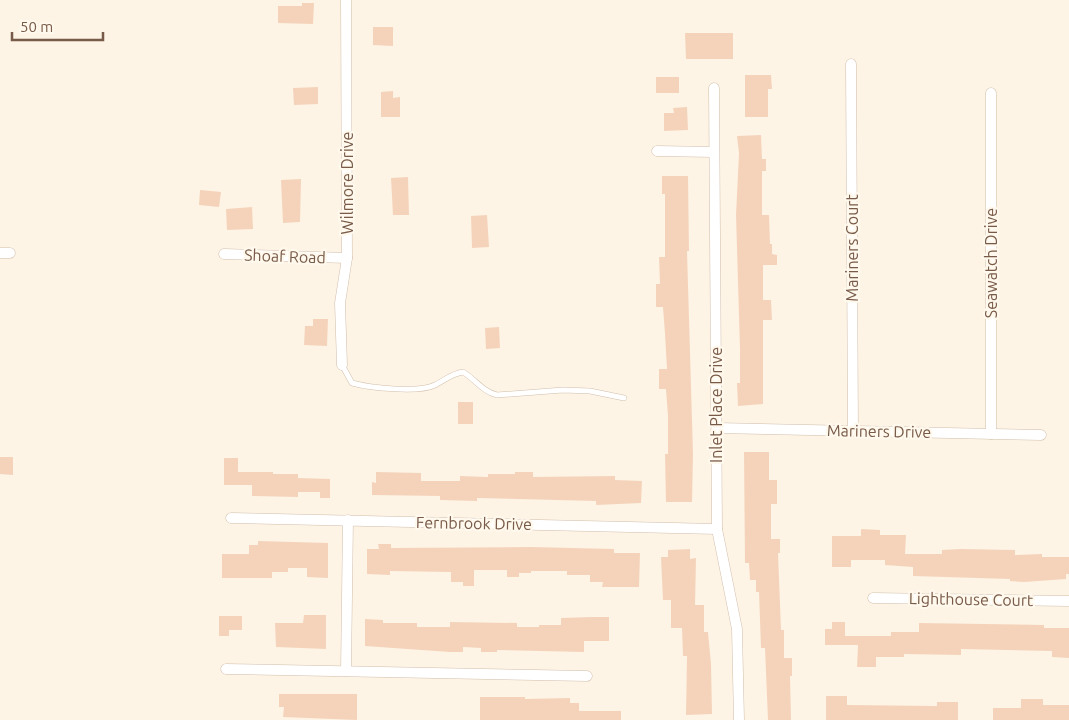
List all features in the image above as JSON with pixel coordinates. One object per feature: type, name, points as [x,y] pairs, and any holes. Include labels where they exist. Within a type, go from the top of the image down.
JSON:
[{"type":"street","name":"Wilmore Drive","points":[[342,365],[340,303],[347,258],[346,0]]},
{"type":"street","name":"Mariners Court","points":[[851,64],[853,431]]},
{"type":"street","name":"Inlet Place Drive","points":[[714,88],[717,529],[737,629],[738,720]]},
{"type":"street","name":"Seawatch Drive","points":[[991,93],[991,434]]},
{"type":"street","points":[[657,151],[714,152]]},
{"type":"street","name":"Shoaf Road","points":[[224,254],[347,258]]},
{"type":"street","name":"Mariners Drive","points":[[717,428],[1041,434]]},
{"type":"street","name":"Fernbrook Drive","points":[[231,518],[717,529]]},
{"type":"street","points":[[346,671],[348,520]]},
{"type":"street","name":"Lighthouse Court","points":[[873,598],[1069,601]]},
{"type":"street","points":[[226,669],[587,676]]},
{"type":"lane","points":[[342,365],[352,383],[371,388],[434,386],[446,376],[463,372],[472,377],[489,393],[497,395],[563,390],[590,391],[624,398]]},
{"type":"building","points":[[302,3],[314,3],[313,24],[278,23],[278,6],[302,6]]},
{"type":"building","points":[[373,27],[393,27],[393,46],[373,45]]},
{"type":"building","points":[[685,33],[733,33],[733,59],[686,59]]},
{"type":"building","points":[[745,75],[771,75],[772,89],[768,89],[768,117],[745,117]]},
{"type":"building","points":[[656,77],[679,77],[679,93],[656,93]]},
{"type":"building","points":[[318,87],[318,104],[294,105],[293,88]]},
{"type":"building","points":[[393,91],[393,98],[400,97],[400,117],[381,117],[381,92]]},
{"type":"building","points":[[687,107],[688,130],[664,131],[664,113],[674,113],[673,108]]},
{"type":"building","points":[[761,135],[762,159],[766,159],[766,171],[762,171],[762,215],[769,215],[770,244],[772,244],[772,254],[777,255],[777,265],[763,265],[763,300],[771,300],[772,320],[763,320],[763,404],[738,406],[737,383],[740,383],[740,349],[736,215],[739,153],[737,136]]},
{"type":"building","points":[[662,176],[688,176],[689,251],[687,251],[693,454],[692,502],[666,502],[665,454],[668,454],[668,416],[666,389],[659,389],[659,369],[667,369],[663,307],[656,307],[656,284],[660,284],[659,257],[665,257],[665,194],[662,194]]},
{"type":"building","points":[[408,177],[409,215],[393,215],[391,178]]},
{"type":"building","points":[[301,179],[300,222],[283,223],[281,180]]},
{"type":"building","points":[[200,190],[221,192],[219,207],[199,205]]},
{"type":"building","points":[[252,207],[253,229],[227,230],[226,209]]},
{"type":"building","points":[[487,215],[489,247],[472,248],[471,216]]},
{"type":"building","points":[[313,319],[328,319],[327,346],[304,345],[305,326],[313,326]]},
{"type":"building","points":[[499,327],[500,348],[486,349],[485,328]]},
{"type":"building","points":[[458,402],[473,402],[473,424],[458,424]]},
{"type":"building","points":[[744,452],[769,452],[769,480],[777,480],[777,504],[771,504],[771,539],[780,539],[780,553],[778,553],[781,630],[784,630],[784,658],[792,658],[792,676],[790,676],[791,720],[768,720],[765,648],[761,648],[759,592],[756,592],[756,580],[750,580],[749,563],[745,563]]},
{"type":"building","points":[[0,457],[13,457],[13,475],[0,474]]},
{"type":"building","points":[[224,458],[238,458],[238,472],[273,472],[273,474],[298,474],[298,478],[330,479],[330,498],[320,498],[320,492],[298,492],[298,497],[252,496],[252,485],[224,485]]},
{"type":"building","points":[[376,472],[421,473],[421,481],[460,481],[460,476],[488,477],[488,474],[515,474],[515,472],[533,472],[533,477],[615,476],[615,480],[642,481],[641,503],[596,505],[596,501],[477,498],[477,501],[440,500],[440,496],[372,495],[372,482],[376,483]]},
{"type":"building","points":[[861,529],[880,530],[880,535],[906,535],[905,554],[942,554],[942,550],[961,549],[1015,550],[1015,555],[1042,554],[1042,557],[1069,557],[1069,574],[1066,574],[1066,579],[1024,582],[1010,581],[1010,579],[913,576],[913,567],[885,565],[885,560],[851,560],[851,567],[832,567],[832,536],[861,536]]},
{"type":"building","points":[[258,541],[328,543],[328,578],[307,577],[307,568],[288,568],[288,572],[272,572],[272,578],[222,578],[222,554],[249,554],[249,545],[258,545]]},
{"type":"building","points":[[378,544],[391,544],[391,548],[531,547],[614,549],[614,553],[640,553],[639,587],[602,587],[603,582],[590,582],[590,575],[567,575],[567,571],[531,571],[531,573],[519,573],[519,577],[507,577],[507,570],[474,570],[474,586],[463,586],[463,582],[451,582],[451,572],[390,571],[390,575],[367,574],[367,549],[379,549]]},
{"type":"building","points":[[690,549],[690,559],[696,558],[695,605],[704,605],[704,632],[708,632],[712,714],[686,715],[687,656],[683,656],[682,628],[671,628],[671,600],[663,600],[661,557],[668,557],[668,550]]},
{"type":"building","points":[[304,615],[326,615],[326,649],[276,647],[275,623],[303,623]]},
{"type":"building","points":[[219,616],[242,616],[242,630],[229,630],[229,636],[219,636]]},
{"type":"building","points":[[609,617],[609,641],[584,641],[584,652],[497,650],[497,652],[481,652],[481,648],[463,647],[463,652],[450,652],[365,646],[365,619],[383,620],[383,623],[417,623],[417,627],[450,627],[450,622],[517,623],[517,627],[539,627],[539,625],[561,625],[561,618]]},
{"type":"building","points":[[832,622],[845,622],[845,636],[891,636],[891,632],[919,632],[919,623],[1044,625],[1044,628],[1069,628],[1069,658],[1052,657],[1052,651],[961,649],[961,655],[904,654],[904,657],[876,657],[876,667],[857,667],[858,645],[825,645],[825,629],[832,629]]},
{"type":"building","points":[[279,694],[357,694],[357,720],[283,717],[284,707],[279,707]]},
{"type":"building","points":[[826,696],[847,696],[847,705],[937,706],[937,702],[958,702],[958,720],[826,720]]},
{"type":"building","points":[[480,697],[570,698],[570,703],[579,703],[579,711],[621,711],[621,720],[480,720]]},
{"type":"building","points":[[1021,699],[1043,699],[1043,705],[1069,705],[1069,720],[993,720],[993,708],[1021,708]]}]
